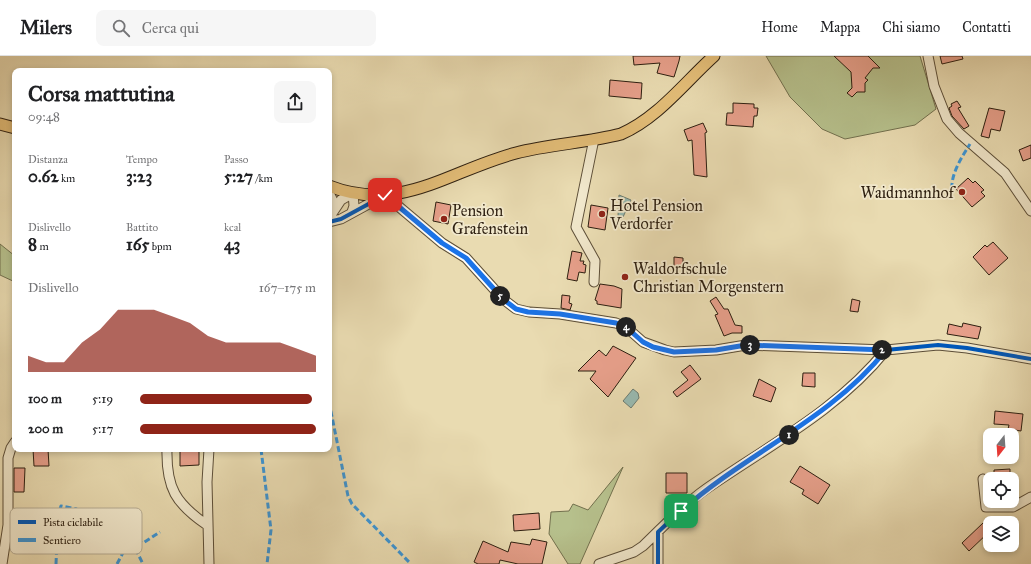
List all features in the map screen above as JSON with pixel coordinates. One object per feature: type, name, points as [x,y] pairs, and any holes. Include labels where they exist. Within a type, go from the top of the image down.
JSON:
[{"type":"main road","points":[[332,187],[353,193],[385,195],[432,185],[514,153],[621,134],[636,127],[658,109],[714,56]]},
{"type":"main road","points":[[0,124],[12,127]]},
{"type":"street","points":[[928,56],[934,86],[947,119],[958,133],[1005,173],[1031,211]]},
{"type":"street","points":[[594,139],[576,227],[595,261],[594,282]]},
{"type":"street","points":[[332,216],[341,200],[353,193],[354,206],[352,212]]},
{"type":"street","points":[[332,219],[341,219],[385,195],[442,243],[466,258],[503,299],[516,309],[528,312],[560,314],[616,323],[626,327],[643,342],[653,347],[674,352],[716,350],[746,345],[886,350],[938,345],[967,348],[1031,359]]},
{"type":"street","points":[[332,199],[334,203],[332,211]]},
{"type":"street","points":[[599,564],[634,552],[705,490],[782,440],[843,394],[869,372],[886,350]]},
{"type":"street","points":[[2,564],[8,525],[8,458],[12,446]]},
{"type":"street","points":[[167,452],[170,480],[176,497],[182,506],[207,526]]},
{"type":"street","points":[[209,564],[207,482],[210,452]]},
{"type":"street","points":[[1019,504],[1031,497]]},
{"type":"street","points":[[658,532],[658,564]]},
{"type":"green space","points":[[766,56],[920,56],[936,109],[915,125],[845,139],[822,129],[790,97]]},
{"type":"green space","points":[[0,244],[12,254],[12,281],[0,275]]},
{"type":"green space","points":[[623,467],[580,564],[568,564],[549,534],[551,512],[569,511],[573,504],[588,510]]},
{"type":"water","points":[[619,195],[631,200],[623,217],[618,216]]},
{"type":"water","points":[[633,389],[638,393],[639,398],[631,408],[623,401]]},
{"type":"building","points":[[633,56],[680,56],[674,77],[657,73],[660,63],[634,65]]},
{"type":"building","points":[[834,56],[868,56],[880,68],[873,68],[865,78],[868,80],[865,83],[865,92],[857,92],[852,97],[847,93],[852,88],[851,72]]},
{"type":"building","points":[[940,56],[962,56],[963,59],[942,64]]},
{"type":"building","points":[[610,80],[642,83],[641,99],[609,96]]},
{"type":"building","points":[[957,101],[961,107],[958,108],[969,126],[964,129],[952,116],[949,108],[952,106],[951,104]]},
{"type":"building","points":[[733,103],[754,104],[754,108],[758,108],[757,116],[754,116],[753,127],[726,125],[727,113],[733,113]]},
{"type":"building","points":[[989,108],[1005,111],[1000,131],[991,129],[989,138],[981,136]]},
{"type":"building","points":[[703,123],[707,132],[705,133],[707,177],[694,175],[692,140],[688,141],[684,130]]},
{"type":"building","points":[[1031,145],[1031,158],[1023,161],[1019,150]]},
{"type":"building","points":[[968,178],[973,183],[975,181],[984,190],[981,192],[985,196],[972,207],[956,189]]},
{"type":"building","points":[[436,202],[451,205],[448,224],[433,221]]},
{"type":"building","points":[[591,205],[608,208],[605,230],[588,227]]},
{"type":"building","points":[[993,242],[1008,258],[989,275],[973,257],[985,245],[987,247]]},
{"type":"building","points":[[572,251],[582,253],[580,261],[584,261],[583,264],[586,265],[585,273],[579,272],[577,281],[567,279]]},
{"type":"building","points":[[674,257],[683,258],[683,268],[674,267]]},
{"type":"building","points":[[600,284],[622,289],[621,308],[597,304],[597,301],[595,300]]},
{"type":"building","points":[[562,295],[570,296],[569,303],[572,304],[570,310],[561,308]]},
{"type":"building","points":[[716,297],[724,309],[728,309],[735,325],[742,326],[742,333],[732,333],[724,336],[715,315],[718,314],[710,301]]},
{"type":"building","points":[[852,299],[860,301],[858,312],[850,311]]},
{"type":"building","points":[[963,323],[981,327],[978,339],[947,334],[949,324],[962,327]]},
{"type":"building","points":[[613,346],[636,358],[608,397],[590,379],[596,371],[578,371],[599,350],[606,356]]},
{"type":"building","points":[[690,365],[701,379],[677,397],[673,392],[688,380],[681,372]]},
{"type":"building","points":[[803,373],[815,373],[815,387],[802,386]]},
{"type":"building","points":[[759,379],[776,388],[771,402],[753,396]]},
{"type":"building","points":[[995,411],[1023,414],[1021,431],[1019,431],[1019,428],[1008,428],[1009,425],[994,424]]},
{"type":"building","points":[[33,452],[48,452],[49,466],[34,466]]},
{"type":"building","points":[[180,452],[199,452],[199,465],[180,466]]},
{"type":"building","points":[[800,466],[830,485],[818,504],[802,494],[804,490],[790,482]]},
{"type":"building","points":[[14,468],[25,468],[24,492],[14,492]]},
{"type":"building","points":[[1010,469],[1010,472],[994,472],[994,470]]},
{"type":"building","points":[[666,473],[687,473],[687,493],[666,493]]},
{"type":"building","points":[[539,513],[540,529],[514,531],[513,515]]},
{"type":"building","points":[[983,523],[983,538],[969,551],[962,543]]},
{"type":"building","points":[[532,539],[547,542],[542,564],[518,564],[500,560],[499,564],[478,564],[474,562],[483,541],[508,552],[511,542],[530,545]]},
{"type":"marked path","points":[[952,189],[955,171],[970,144]]},
{"type":"marked path","points":[[332,417],[348,496],[352,504],[411,564]]},
{"type":"marked path","points":[[261,452],[271,530],[267,564]]},
{"type":"marked path","points":[[60,508],[61,506],[72,508]]},
{"type":"marked path","points":[[142,543],[160,532]]},
{"type":"marked path","points":[[56,554],[56,564]]},
{"type":"marked path","points":[[117,564],[122,554]]},
{"type":"marked path","points":[[138,554],[143,564]]},
{"type":"cycle path","points":[[332,221],[341,219],[385,195],[442,243],[466,258],[503,299],[516,309],[616,323],[626,327],[643,342],[674,352],[716,350],[746,345],[886,350],[938,345],[967,348],[1031,359]]},
{"type":"cycle path","points":[[658,564],[658,532],[693,499],[824,409],[867,372],[886,350]]},
{"type":"place","name":"Waidmannhof","points":[[962,192]]},
{"type":"place","name":"Hotel Pension Verdorfer","points":[[602,214]]},
{"type":"place","name":"Pension Grafenstein","points":[[444,219]]},
{"type":"place","name":"Waldorfschule Christian Morgenstern","points":[[625,277]]},
{"type":"route","points":[[385,195],[442,243],[466,258],[503,299],[516,309],[528,312],[560,314],[616,323],[626,327],[643,342],[653,347],[674,352],[716,350],[746,345],[886,350],[869,372],[843,394],[782,440],[705,490],[681,511]]}]
